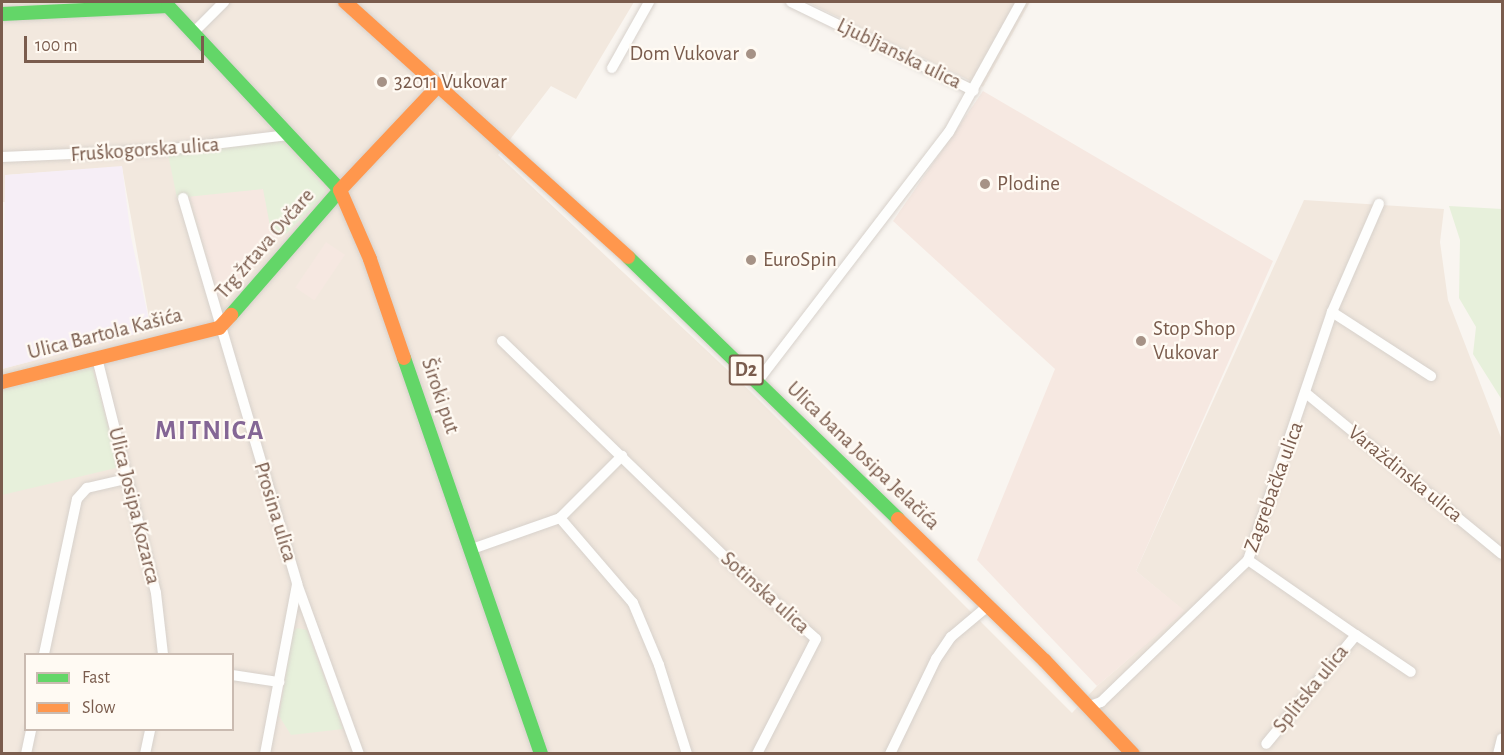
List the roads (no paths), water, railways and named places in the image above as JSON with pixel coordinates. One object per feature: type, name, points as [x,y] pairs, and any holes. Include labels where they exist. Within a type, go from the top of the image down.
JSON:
[{"type":"street","points":[[193,33],[224,2]]},
{"type":"street","name":"Ulica bana Josipa Jelačića","points":[[345,2],[627,256],[1090,706],[1133,753]]},
{"type":"street","points":[[612,68],[649,2]]},
{"type":"street","name":"Ljubljanska ulica","points":[[791,2],[974,91]]},
{"type":"street","points":[[757,382],[892,209],[974,91],[1021,2]]},
{"type":"street","points":[[2,14],[166,4]]},
{"type":"street","name":"Trg žrtava Ovčare","points":[[166,4],[340,190],[219,328]]},
{"type":"street","points":[[340,190],[438,86]]},
{"type":"street","name":"Fruškogorska ulica","points":[[2,157],[164,150],[288,135]]},
{"type":"street","name":"Široki put","points":[[340,190],[370,259],[542,753]]},
{"type":"street","name":"Prosina ulica","points":[[183,198],[219,328],[297,584],[359,753]]},
{"type":"street","name":"Zagrebačka ulica","points":[[1090,706],[1101,702],[1248,560],[1307,394],[1332,312],[1379,204]]},
{"type":"street","points":[[1332,312],[1431,376]]},
{"type":"street","name":"Ulica Bartola Kašića","points":[[2,382],[219,328]]},
{"type":"street","name":"Sotinska ulica","points":[[502,341],[733,566],[816,639],[757,753]]},
{"type":"street","name":"Ulica Josipa Kozarca","points":[[98,358],[126,479],[156,593],[163,653]]},
{"type":"street","name":"Varaždinska ulica","points":[[1307,394],[1503,554]]},
{"type":"street","points":[[472,549],[560,518],[622,456]]},
{"type":"street","points":[[44,653],[77,499],[87,488],[126,479]]},
{"type":"street","points":[[560,518],[633,603],[659,665],[687,753]]},
{"type":"street","name":"Splitska ulica","points":[[1248,560],[1411,672]]},
{"type":"street","points":[[265,753],[297,584]]},
{"type":"street","points":[[890,753],[936,659],[951,637],[988,606]]},
{"type":"street","name":"Splitska ulica","points":[[1266,744],[1356,634]]},
{"type":"street","points":[[234,675],[279,682]]},
{"type":"street","points":[[26,753],[31,731]]},
{"type":"street","points":[[145,753],[150,731]]},
{"type":"street","points":[[1498,753],[1503,738]]},
{"type":"place","name":"Dom Vukovar","points":[[751,54]]},
{"type":"place","name":"32011 Vukovar","points":[[382,82]]},
{"type":"place","name":"Plodine","points":[[985,184]]},
{"type":"place","name":"EuroSpin","points":[[751,260]]},
{"type":"place","name":"Stop Shop Vukovar","points":[[1141,341]]},
{"type":"district","name":"MITNICA","points":[[210,431]]}]
